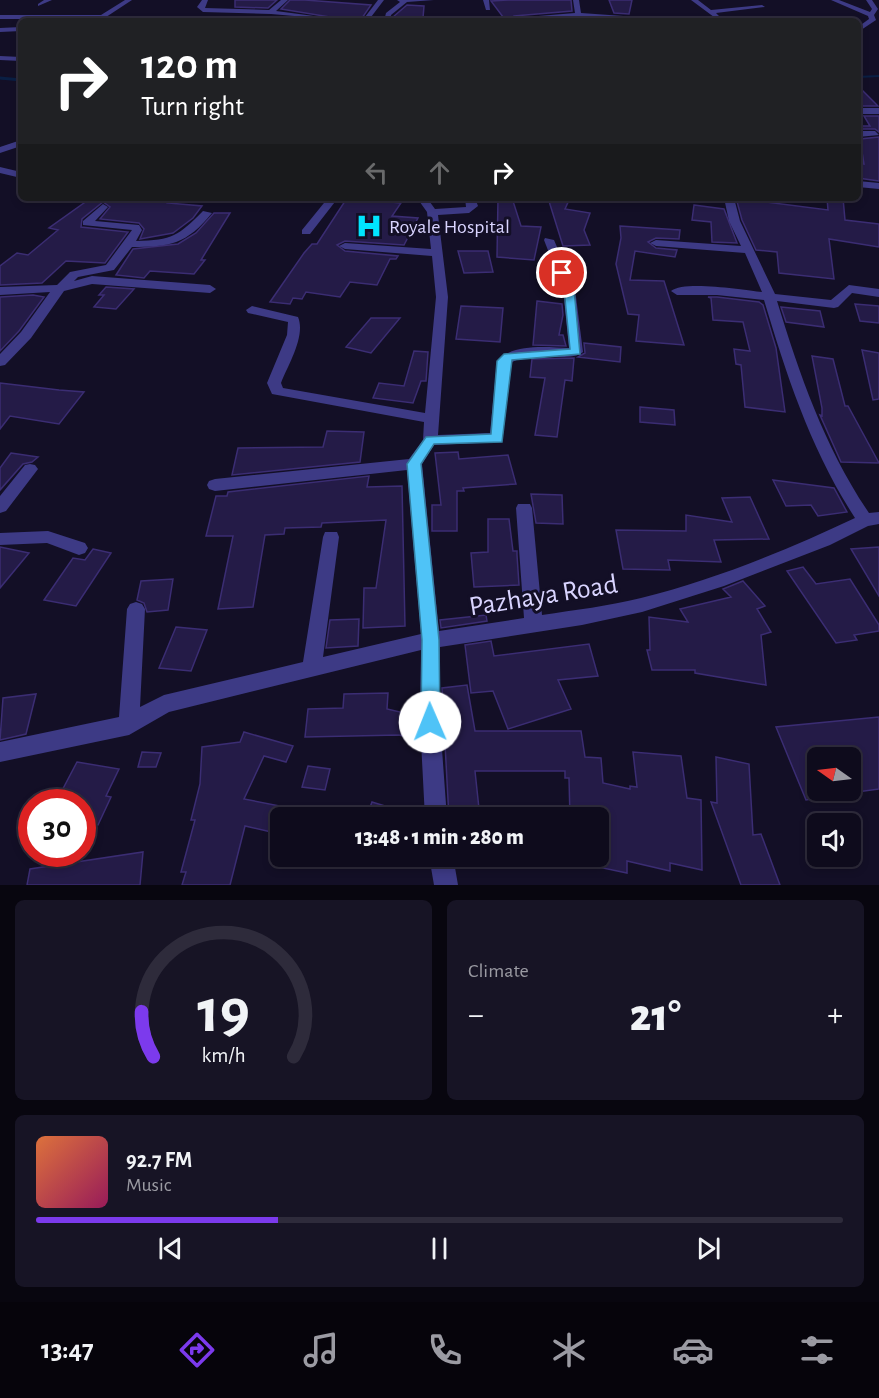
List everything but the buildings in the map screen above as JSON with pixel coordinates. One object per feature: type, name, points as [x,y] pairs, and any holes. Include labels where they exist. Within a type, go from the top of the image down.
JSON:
[{"type":"street","points":[[40,5],[49,0]]},
{"type":"street","points":[[101,18],[129,0]]},
{"type":"street","points":[[205,0],[200,8],[203,10],[271,12],[322,18]]},
{"type":"street","points":[[271,12],[285,0]]},
{"type":"street","points":[[367,18],[381,0]]},
{"type":"street","points":[[400,0],[431,0]]},
{"type":"street","points":[[387,18],[388,14],[406,0]]},
{"type":"street","points":[[486,0],[488,9]]},
{"type":"street","points":[[576,0],[578,15]]},
{"type":"street","points":[[694,0],[718,18]]},
{"type":"street","points":[[834,0],[871,15]]},
{"type":"street","points":[[861,28],[873,20],[871,15],[875,9],[869,0]]},
{"type":"street","points":[[711,12],[762,7]]},
{"type":"street","points":[[74,11],[110,12]]},
{"type":"street","points":[[517,18],[578,15],[634,18]]},
{"type":"street","points":[[2,18],[18,18]]},
{"type":"street","points":[[0,30],[18,29]]},
{"type":"street","points":[[0,58],[18,59]]},
{"type":"street","points":[[861,111],[879,111]]},
{"type":"street","points":[[861,134],[874,134]]},
{"type":"street","points":[[0,150],[18,143]]},
{"type":"street","points":[[0,170],[18,173]]},
{"type":"street","points":[[861,184],[879,186]]},
{"type":"street","points":[[306,232],[331,201]]},
{"type":"street","points":[[424,201],[432,212],[442,297],[430,440],[414,464],[431,640],[430,722],[435,807]]},
{"type":"street","points":[[432,212],[469,210],[473,206],[471,201]]},
{"type":"street","points":[[729,201],[730,209],[747,250],[769,296],[796,384],[822,449],[843,489],[872,519]]},
{"type":"street","points":[[0,362],[26,335],[60,288],[81,271],[101,271],[110,268],[129,244],[136,230],[135,227],[87,223],[103,207]]},
{"type":"street","points":[[129,244],[175,241],[194,228],[207,213]]},
{"type":"street","points":[[430,440],[497,438],[504,361],[508,356],[519,353],[576,352],[569,289],[549,240]]},
{"type":"street","points":[[656,243],[747,250]]},
{"type":"street","points":[[345,246],[437,253]]},
{"type":"street","points":[[0,291],[60,288],[92,280],[115,280],[210,290]]},
{"type":"street","points":[[677,291],[717,291],[834,304],[849,289],[879,293]]},
{"type":"street","points":[[252,310],[294,320],[293,335],[274,383],[277,391],[433,420]]},
{"type":"street","points":[[215,486],[414,464]]},
{"type":"street","points":[[0,507],[30,469]]},
{"type":"street","points":[[524,508],[534,624]]},
{"type":"street","name":"Pazhaya Road","points":[[0,752],[129,724],[164,704],[431,640],[642,605],[707,585],[872,519]]},
{"type":"street","points":[[0,539],[48,537],[78,548]]},
{"type":"street","points":[[312,668],[331,537]]},
{"type":"street","points":[[129,724],[135,609]]},
{"type":"street","points":[[443,867],[446,885]]},
{"type":"waterway","points":[[861,77],[879,76]]},
{"type":"waterway","points":[[6,79],[0,78],[18,80]]},
{"type":"place","name":"Royale Hospital","points":[[369,226]]},
{"type":"route","points":[[430,722],[431,640],[414,464],[430,440],[497,438],[504,361],[508,356],[519,353],[576,352],[569,289],[562,273]]}]
